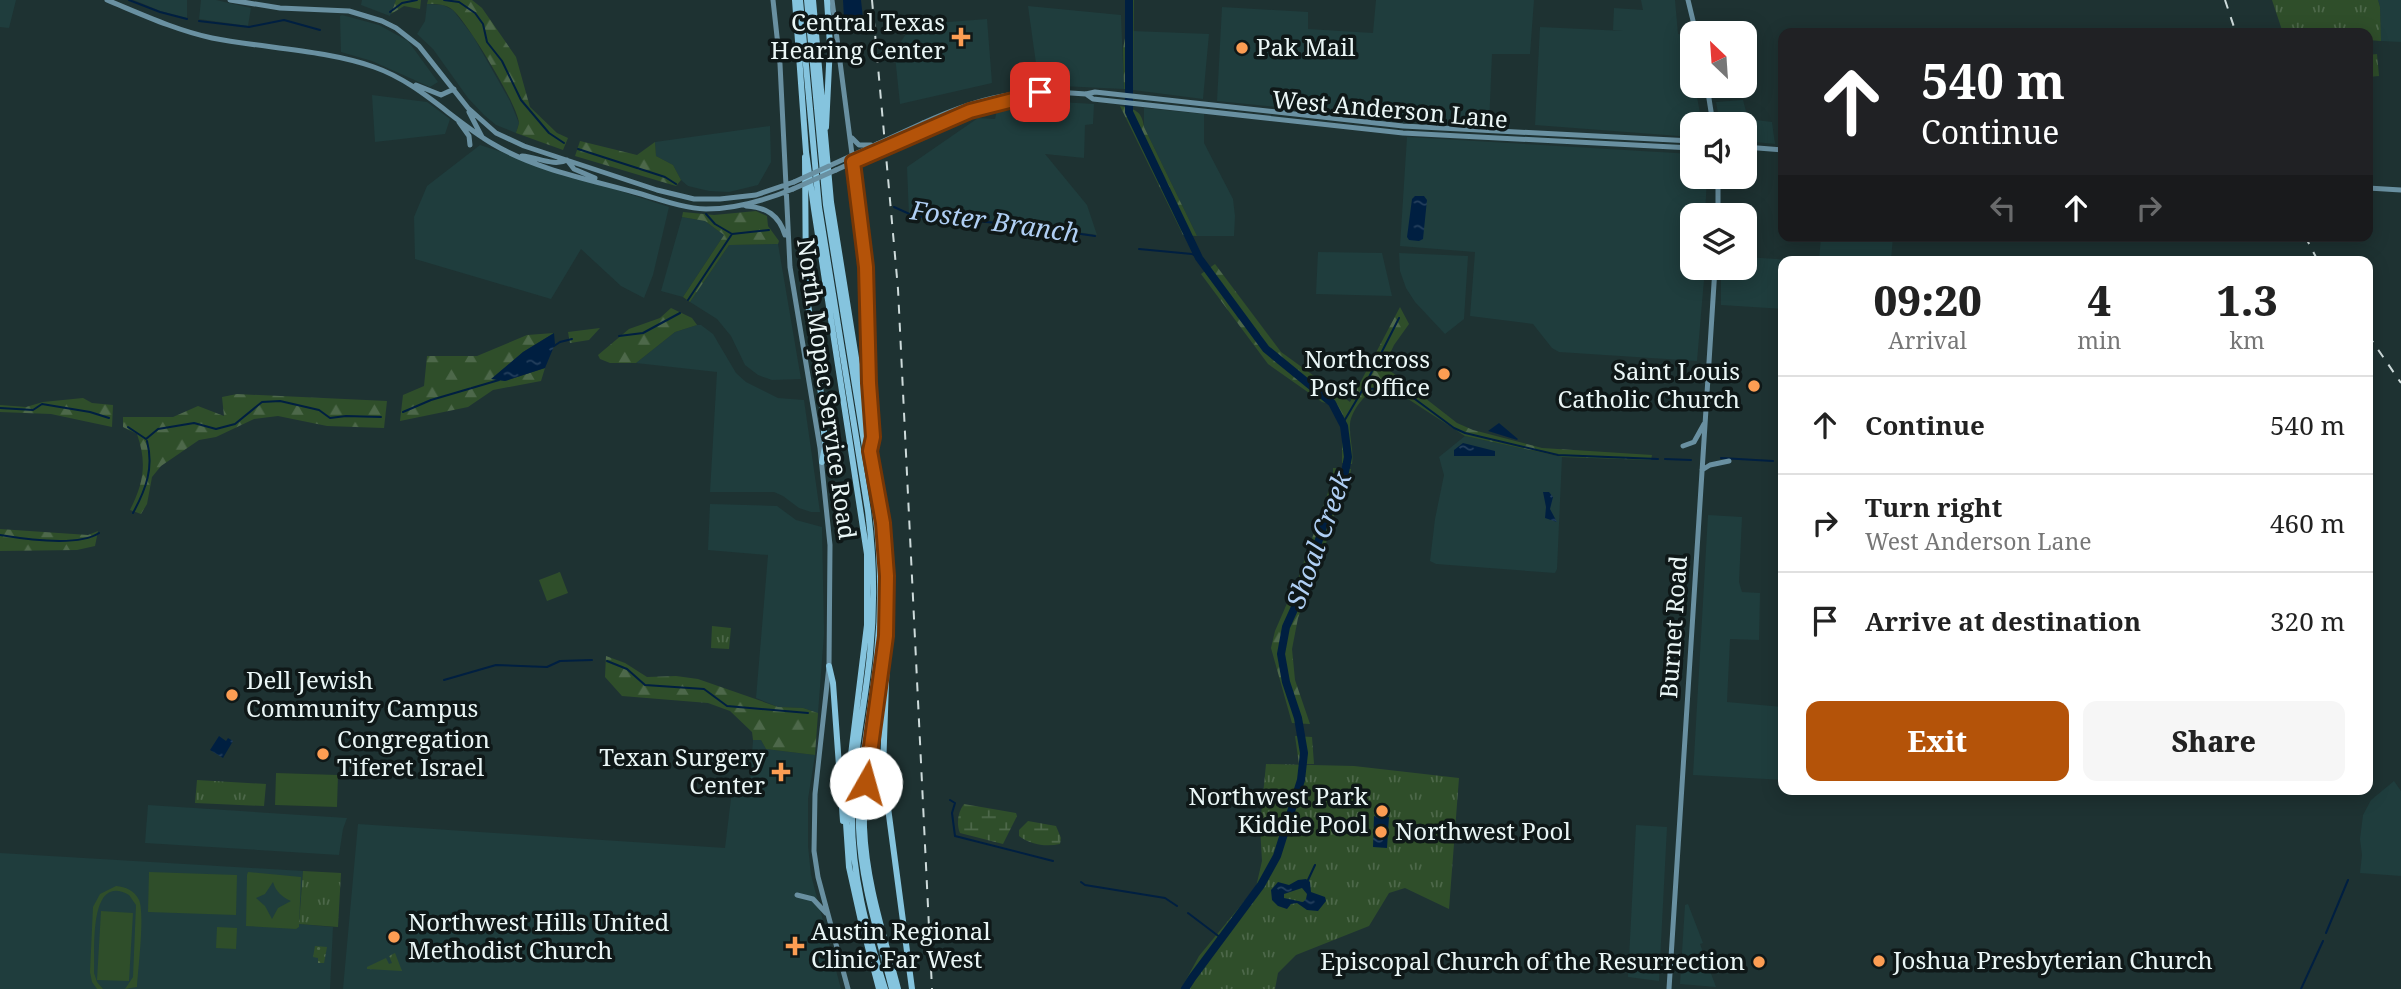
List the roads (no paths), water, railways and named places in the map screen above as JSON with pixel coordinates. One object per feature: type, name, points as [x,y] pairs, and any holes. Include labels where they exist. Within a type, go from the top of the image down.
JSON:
[{"type":"highway","points":[[798,0],[806,152],[867,554],[867,625],[848,779],[846,838]]},
{"type":"highway","points":[[798,0],[819,207],[872,544],[873,626],[854,780],[852,829],[860,898],[883,980],[883,989]]},
{"type":"highway","points":[[807,0],[826,205],[877,531],[881,578],[880,625],[861,780],[859,828],[867,894],[892,989]]},
{"type":"highway","points":[[813,0],[832,212],[885,539],[887,576],[883,770],[912,989]]},
{"type":"highway","points":[[824,136],[828,116],[829,0]]},
{"type":"highway","points":[[806,152],[806,290],[822,401],[825,447],[822,462]]},
{"type":"highway","points":[[850,160],[867,273],[873,437],[870,451]]},
{"type":"highway","points":[[886,636],[866,783],[864,825],[872,890],[898,989]]},
{"type":"highway","points":[[829,666],[833,684],[849,867],[883,989]]},
{"type":"main road","points":[[107,0],[203,36],[352,61],[371,66],[441,95],[454,89]]},
{"type":"main road","points":[[230,0],[280,8],[349,11],[397,28],[419,46],[454,89],[468,108],[482,137]]},
{"type":"main road","name":"North Mopac Service Road","points":[[773,0],[780,64],[788,246],[822,462],[830,545],[829,666],[813,832],[818,877],[848,989]]},
{"type":"main road","points":[[829,0],[850,133],[850,160]]},
{"type":"main road","points":[[1688,0],[1693,21]]},
{"type":"main road","points":[[406,81],[482,137],[516,155],[604,184],[692,207],[740,206],[765,209],[777,218],[788,246]]},
{"type":"main road","name":"West Anderson Lane","points":[[785,189],[793,189],[822,176],[877,144],[968,104],[1019,92],[1094,92],[1137,100],[1298,117],[1480,129],[1507,134]]},
{"type":"main road","name":"West Anderson Lane","points":[[785,189],[829,166],[867,156],[970,111],[1031,93]]},
{"type":"main road","points":[[468,108],[501,136]]},
{"type":"main road","points":[[452,114],[469,136],[470,145]]},
{"type":"main road","name":"West Anderson Lane","points":[[1298,117],[1403,132],[1447,135],[1507,134],[1680,147]]},
{"type":"main road","points":[[1447,135],[1454,132],[1475,133],[1480,129]]},
{"type":"main road","points":[[482,137],[488,133],[501,136],[657,190],[694,199],[738,198],[785,189]]},
{"type":"main road","points":[[850,133],[855,142],[877,144]]},
{"type":"main road","name":"West Anderson Lane","points":[[1609,140],[1680,141]]},
{"type":"main road","points":[[1757,148],[1778,150]]},
{"type":"main road","points":[[516,155],[555,163],[567,160]]},
{"type":"main road","points":[[567,160],[574,169],[604,184]]},
{"type":"main road","points":[[2373,188],[2401,190]]},
{"type":"main road","points":[[740,206],[785,189]]},
{"type":"main road","name":"Burnet Road","points":[[1669,989],[1713,280]]},
{"type":"main road","points":[[1683,446],[1694,442],[1705,422]]},
{"type":"main road","points":[[1702,470],[1710,465],[1728,461]]},
{"type":"main road","points":[[797,895],[817,902],[830,920]]},
{"type":"water","points":[[843,0],[861,0],[863,18],[844,19]]},
{"type":"water","points":[[1415,196],[1424,196],[1427,200],[1423,239],[1419,241],[1409,240],[1407,237],[1412,199]]},
{"type":"water","points":[[554,333],[555,344],[545,368],[505,381],[491,379],[523,352]]},
{"type":"water","points":[[1499,423],[1518,439],[1488,431]]},
{"type":"water","points":[[1463,443],[1495,451],[1495,456],[1454,456],[1454,450]]},
{"type":"water","points":[[1543,492],[1549,492],[1553,497],[1550,509],[1557,522],[1545,518]]},
{"type":"water","points":[[219,736],[226,741],[228,738],[233,741],[223,758],[210,750]]},
{"type":"water","name":"Northwest Pool","points":[[1374,816],[1389,817],[1387,848],[1373,847]]},
{"type":"water","points":[[1306,879],[1310,882],[1311,892],[1325,897],[1326,901],[1318,911],[1307,910],[1297,903],[1291,904],[1287,909],[1272,900],[1271,890],[1278,882],[1289,885]],"holes":[[[1302,888],[1307,894],[1303,902],[1284,898],[1284,894]]]},
{"type":"waterway","points":[[129,0],[187,19]]},
{"type":"waterway","points":[[390,12],[402,3],[417,0]]},
{"type":"waterway","points":[[444,0],[459,2],[475,13],[483,24],[487,42],[502,61],[521,100],[549,133],[564,143]]},
{"type":"waterway","name":"Shoal Creek","points":[[1129,0],[1129,112],[1199,258],[1266,349],[1332,403],[1344,426],[1348,457],[1342,487],[1326,517],[1305,585],[1286,627],[1281,654],[1304,753],[1301,780],[1277,856],[1261,885],[1185,989]]},
{"type":"waterway","points":[[199,21],[249,27],[284,20],[320,30]]},
{"type":"waterway","points":[[578,149],[665,177],[676,184]]},
{"type":"waterway","name":"Foster Branch","points":[[894,207],[914,216],[1010,224],[1095,236]]},
{"type":"waterway","points":[[706,214],[715,224],[732,234]]},
{"type":"waterway","name":"Foster Branch","points":[[688,300],[732,234],[769,230]]},
{"type":"waterway","name":"Foster Branch","points":[[1139,249],[1192,254],[1199,258]]},
{"type":"waterway","name":"Foster Branch","points":[[619,336],[643,333],[680,313]]},
{"type":"waterway","points":[[1363,389],[1399,318]]},
{"type":"waterway","name":"Foster Branch","points":[[554,346],[572,339]]},
{"type":"waterway","name":"Foster Branch","points":[[403,412],[431,400],[499,380]]},
{"type":"waterway","points":[[1343,423],[1363,389],[1400,388],[1454,428],[1465,433],[1558,455],[1658,459]]},
{"type":"waterway","name":"Foster Branch","points":[[128,427],[146,439],[158,429],[194,423],[216,429],[235,424],[262,402],[280,401],[319,410],[330,418],[381,417]]},
{"type":"waterway","name":"Foster Branch","points":[[0,408],[33,410],[42,404],[109,418]]},
{"type":"waterway","points":[[133,513],[148,478],[150,460],[147,441]]},
{"type":"waterway","points":[[1721,458],[1773,461]]},
{"type":"waterway","points":[[1665,459],[1691,460]]},
{"type":"waterway","points":[[0,535],[65,541],[99,533]]},
{"type":"waterway","points":[[444,680],[496,665],[547,667],[560,661],[592,660]]},
{"type":"waterway","points":[[607,661],[627,669],[645,685],[704,689],[727,706],[808,713]]},
{"type":"waterway","points":[[950,800],[955,803],[952,813],[955,836],[1053,861]]},
{"type":"waterway","points":[[1308,880],[1315,865]]},
{"type":"waterway","points":[[2326,933],[2348,880]]},
{"type":"waterway","points":[[1081,882],[1085,885],[1165,898],[1177,906]]},
{"type":"waterway","points":[[1188,913],[1221,938]]},
{"type":"waterway","points":[[2301,989],[2323,941]]},
{"type":"railway","points":[[872,0],[898,289],[932,989]]},
{"type":"railway","points":[[2225,0],[2234,28]]},
{"type":"railway","points":[[2308,242],[2315,256]]},
{"type":"railway","points":[[2373,342],[2401,383]]},
{"type":"place","name":"Central Texas Hearing Center","points":[[961,37]]},
{"type":"place","name":"Pak Mail","points":[[1242,48]]},
{"type":"place","name":"Northcross Post Office","points":[[1444,374]]},
{"type":"place","name":"Saint Louis Catholic Church","points":[[1754,386]]},
{"type":"place","name":"Dell Jewish Community Campus","points":[[232,695]]},
{"type":"place","name":"Congregation Tiferet Israel","points":[[323,754]]},
{"type":"place","name":"Texan Surgery Center","points":[[781,772]]},
{"type":"place","name":"Northwest Park Kiddie Pool","points":[[1382,811]]},
{"type":"place","name":"Northwest Pool","points":[[1381,832]]},
{"type":"place","name":"Northwest Hills United Methodist Church","points":[[394,937]]},
{"type":"place","name":"Austin Regional Clinic Far West","points":[[795,946]]},
{"type":"place","name":"Joshua Presbyterian Church","points":[[1879,961]]},
{"type":"place","name":"Episcopal Church of the Resurrection","points":[[1759,962]]}]
